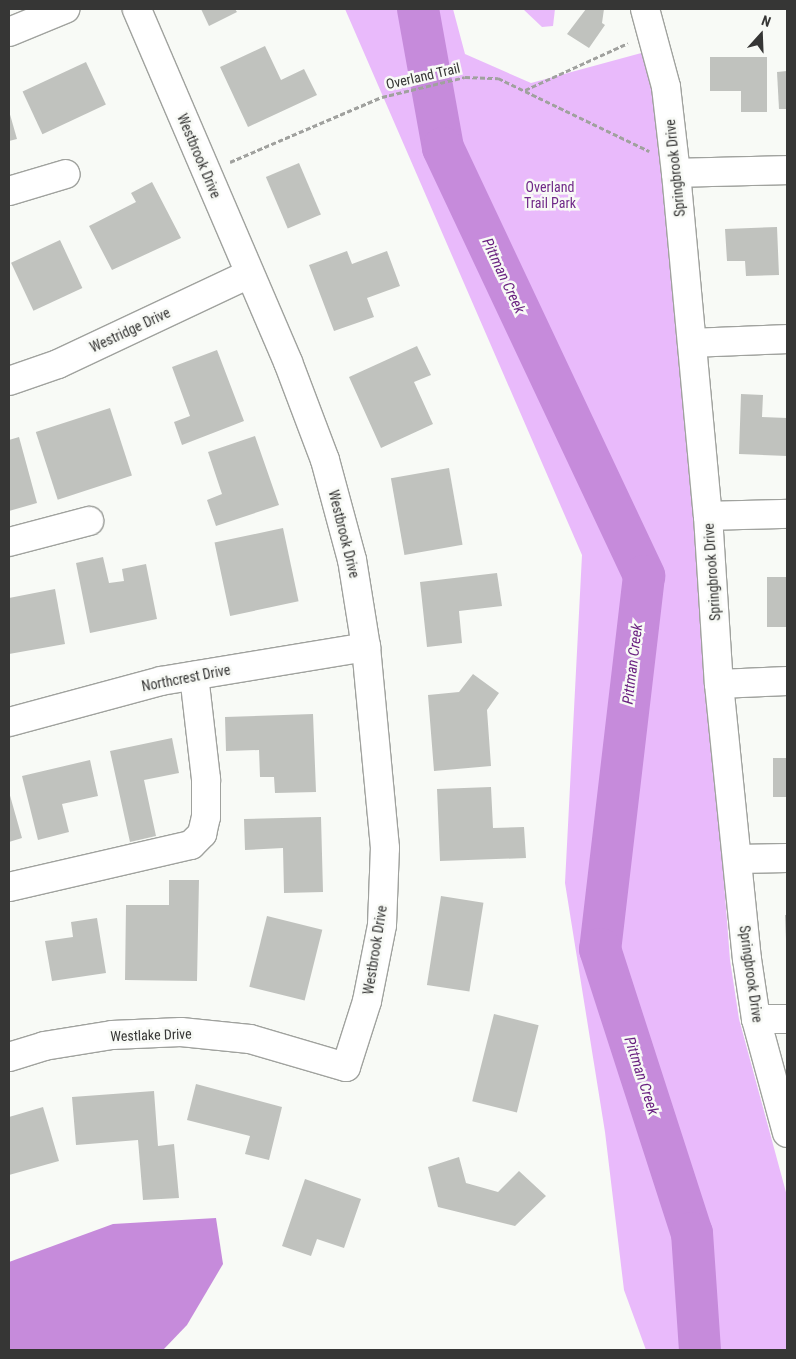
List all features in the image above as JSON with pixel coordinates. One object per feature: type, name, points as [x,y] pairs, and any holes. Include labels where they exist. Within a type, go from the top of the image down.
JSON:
[{"type":"street","points":[[9,32],[65,9]]},
{"type":"street","name":"Westbrook Drive","points":[[137,9],[325,460],[352,560],[366,647],[385,848],[382,924],[367,1001],[346,1067],[323,1059]]},
{"type":"street","name":"Springbrook Drive","points":[[648,20],[666,87],[675,164],[708,516],[719,684],[756,1019],[787,1133]]},
{"type":"street","points":[[675,164],[787,170]]},
{"type":"street","points":[[9,191],[66,174]]},
{"type":"street","name":"Westridge Drive","points":[[9,381],[58,364],[249,274]]},
{"type":"street","points":[[692,343],[787,339]]},
{"type":"street","points":[[708,516],[787,514]]},
{"type":"street","points":[[9,542],[89,521]]},
{"type":"street","name":"Northcrest Drive","points":[[9,722],[161,681],[366,647]]},
{"type":"street","points":[[9,887],[191,845],[202,834],[206,817],[206,779],[194,676]]},
{"type":"street","points":[[719,684],[787,681]]},
{"type":"street","points":[[738,860],[787,858]]},
{"type":"street","points":[[756,1019],[787,1018]]},
{"type":"street","name":"Westlake Drive","points":[[9,1057],[44,1046],[112,1035],[181,1032],[250,1039],[323,1059]]},
{"type":"path","points":[[524,91],[648,20]]},
{"type":"path","name":"Overland Trail","points":[[206,172],[382,97],[465,77],[498,78],[675,164]]},
{"type":"green space","name":"Overland Trail Park","points":[[345,9],[453,9],[465,54],[531,83],[645,52],[654,88],[696,518],[730,960],[739,1019],[787,1196],[787,1350],[646,1350],[624,1290],[605,1132],[565,883],[582,555]]},
{"type":"green space","points":[[523,9],[555,9],[553,26],[542,27]]},
{"type":"shaded area","points":[[216,1218],[223,1264],[187,1325],[163,1350],[9,1350],[9,1262],[113,1224]]},
{"type":"building","points":[[201,9],[235,9],[237,12],[209,26]]},
{"type":"building","points":[[586,9],[604,9],[602,23],[605,25],[589,48],[567,34]]},
{"type":"building","points":[[265,46],[281,80],[304,69],[317,95],[248,127],[220,67]]},
{"type":"building","points":[[710,57],[767,57],[767,112],[741,112],[741,91],[710,91]]},
{"type":"building","points":[[86,62],[106,105],[42,134],[23,92]]},
{"type":"building","points":[[787,71],[787,109],[779,109],[777,72]]},
{"type":"building","points":[[9,111],[17,139],[9,141]]},
{"type":"building","points":[[299,163],[321,215],[288,229],[266,177]]},
{"type":"building","points":[[152,182],[181,238],[112,270],[89,226],[136,202],[131,193]]},
{"type":"building","points":[[777,227],[779,275],[746,276],[745,261],[727,261],[725,229]]},
{"type":"building","points":[[60,240],[82,288],[33,311],[11,263]]},
{"type":"building","points":[[347,251],[352,264],[387,251],[400,286],[367,298],[374,317],[334,331],[309,265]]},
{"type":"building","points":[[417,346],[431,375],[414,382],[433,424],[381,448],[349,377]]},
{"type":"building","points":[[217,350],[244,421],[182,445],[174,422],[190,416],[172,367]]},
{"type":"building","points":[[741,394],[763,395],[762,417],[787,418],[787,456],[739,454]]},
{"type":"building","points":[[110,408],[132,476],[58,500],[36,432]]},
{"type":"building","points":[[255,436],[279,505],[216,526],[207,500],[222,494],[208,452]]},
{"type":"building","points":[[19,437],[37,503],[9,511],[9,440]]},
{"type":"building","points":[[449,468],[463,545],[404,555],[391,478]]},
{"type":"building","points":[[283,528],[299,601],[230,616],[215,543]]},
{"type":"building","points":[[103,557],[109,583],[124,581],[122,569],[146,564],[157,619],[90,633],[76,563]]},
{"type":"building","points":[[497,573],[502,606],[459,611],[462,643],[427,647],[420,582]]},
{"type":"building","points":[[767,577],[787,577],[787,627],[767,627]]},
{"type":"building","points":[[55,589],[65,644],[9,654],[9,598]]},
{"type":"building","points":[[473,674],[499,693],[487,710],[491,766],[434,771],[428,695],[459,692]]},
{"type":"building","points":[[313,714],[316,792],[275,793],[274,777],[260,777],[259,750],[226,751],[225,717]]},
{"type":"building","points":[[172,738],[179,773],[144,780],[156,836],[130,842],[110,751]]},
{"type":"building","points":[[773,758],[787,758],[787,797],[773,797]]},
{"type":"building","points":[[90,760],[98,796],[62,804],[69,832],[38,840],[22,776]]},
{"type":"building","points":[[491,787],[493,828],[524,827],[526,858],[440,861],[437,789]]},
{"type":"building","points":[[9,792],[22,838],[9,842]]},
{"type":"building","points":[[321,817],[323,892],[284,893],[283,848],[245,850],[244,819]]},
{"type":"building","points":[[169,880],[199,880],[197,981],[125,980],[126,905],[169,905]]},
{"type":"building","points":[[441,896],[483,903],[469,992],[427,985]]},
{"type":"building","points":[[785,915],[787,915],[787,939],[786,939]]},
{"type":"building","points":[[267,916],[322,930],[305,1001],[249,987]]},
{"type":"building","points":[[97,918],[106,973],[52,981],[45,941],[73,937],[71,922]]},
{"type":"building","points":[[494,1014],[539,1025],[517,1112],[472,1101]]},
{"type":"building","points":[[196,1084],[282,1107],[269,1160],[245,1154],[250,1136],[187,1120]]},
{"type":"building","points":[[154,1091],[158,1146],[174,1144],[179,1198],[143,1200],[138,1140],[76,1145],[72,1097]]},
{"type":"building","points":[[43,1107],[59,1161],[9,1175],[9,1117]]},
{"type":"building","points":[[459,1157],[466,1183],[498,1192],[519,1171],[546,1196],[515,1226],[438,1207],[428,1167]]},
{"type":"building","points":[[305,1179],[361,1199],[344,1248],[317,1239],[311,1256],[282,1246]]},
{"type":"waterway","name":"Pittman Creek","points":[[418,9],[443,148],[644,576],[600,949],[692,1233],[700,1350]]}]
